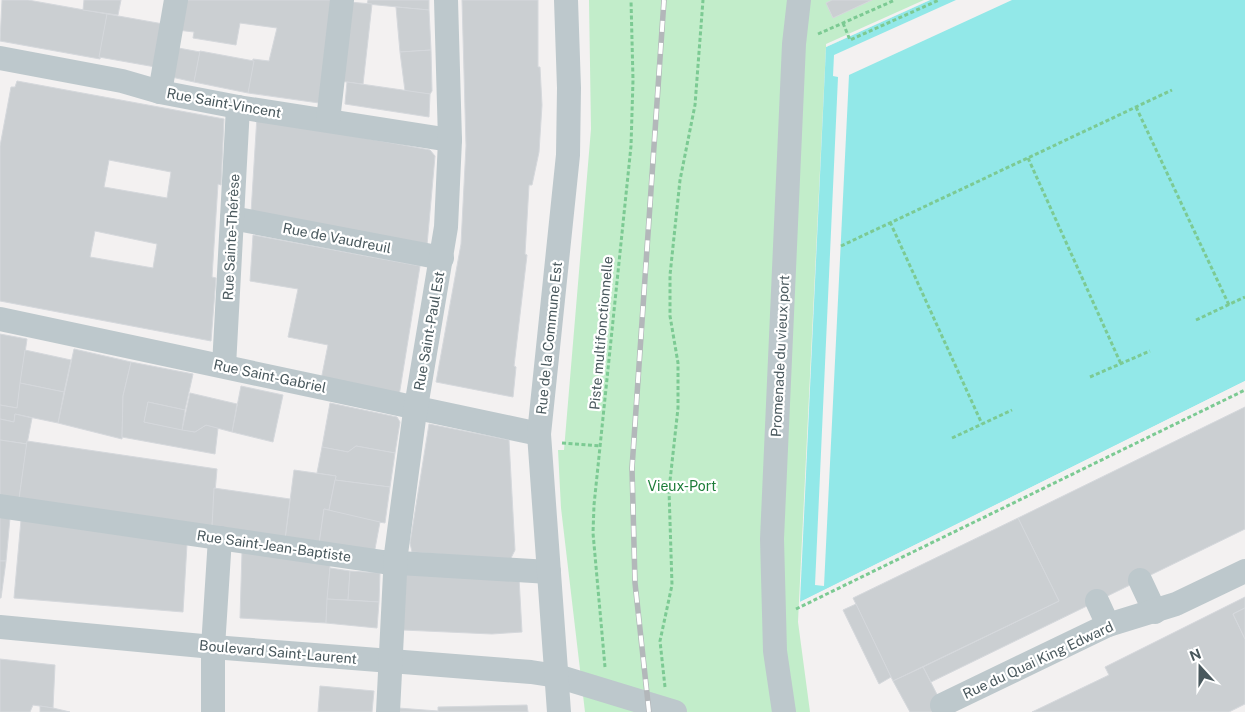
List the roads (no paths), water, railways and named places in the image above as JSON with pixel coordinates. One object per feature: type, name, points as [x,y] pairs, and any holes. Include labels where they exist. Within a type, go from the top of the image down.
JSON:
[{"type":"street","points":[[160,92],[176,0]]},
{"type":"street","points":[[328,120],[342,0]]},
{"type":"street","name":"Rue Saint-Paul Est","points":[[388,712],[395,563],[416,407],[446,227],[450,140],[446,0]]},
{"type":"street","name":"Rue de la Commune Est","points":[[559,712],[550,572],[550,438],[568,155],[569,88],[566,0]]},
{"type":"street","name":"Promenade du vieux port","points":[[784,712],[775,651],[772,539],[793,64],[799,0]]},
{"type":"street","name":"Rue Saint-Vincent","points":[[0,58],[122,81],[160,92],[238,107],[450,140]]},
{"type":"street","name":"Rue Sainte-Thérèse","points":[[224,366],[238,107]]},
{"type":"street","name":"Rue de Vaudreuil","points":[[232,218],[442,258]]},
{"type":"street","name":"Rue Saint-Gabriel","points":[[0,318],[416,407],[550,438]]},
{"type":"street","name":"Rue Saint-Jean-Baptiste","points":[[0,506],[395,563],[550,572]]},
{"type":"street","points":[[213,712],[213,647],[220,538]]},
{"type":"street","name":"Rue du Quai King Edward","points":[[942,705],[1108,625],[1176,604],[1245,571]]},
{"type":"street","points":[[1140,580],[1155,612]]},
{"type":"street","points":[[1097,601],[1108,625]]},
{"type":"street","name":"Boulevard Saint-Laurent","points":[[0,627],[213,647],[522,671],[557,676]]},
{"type":"street","points":[[557,676],[675,712]]},
{"type":"water","points":[[930,0],[1245,0],[1245,381],[800,602],[826,47]]},
{"type":"railway","points":[[649,712],[635,583],[632,468],[664,0]]},
{"type":"park label","name":"Vieux-Port","points":[[682,486]]}]
